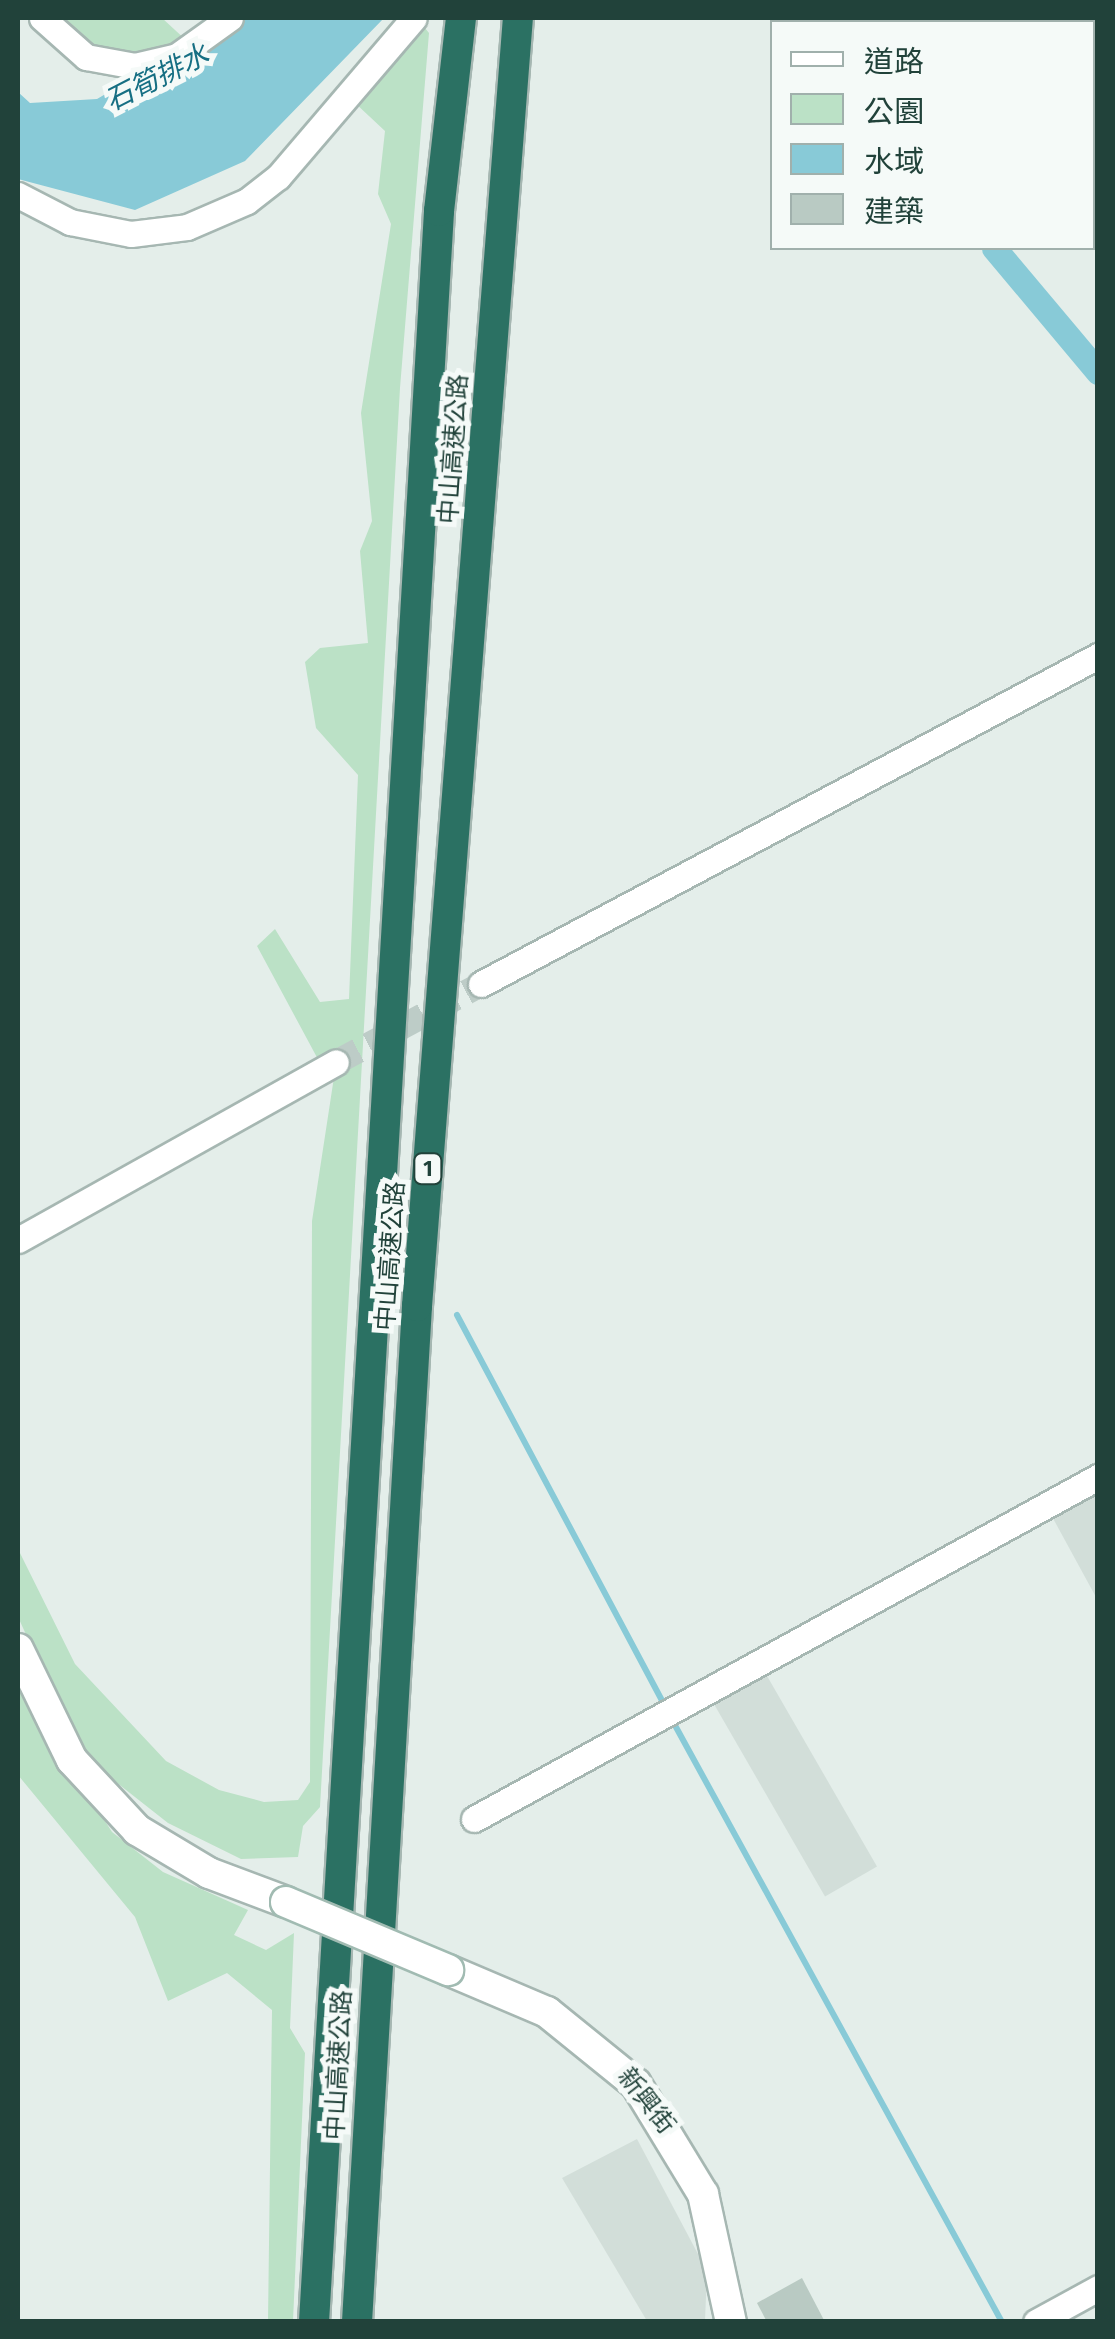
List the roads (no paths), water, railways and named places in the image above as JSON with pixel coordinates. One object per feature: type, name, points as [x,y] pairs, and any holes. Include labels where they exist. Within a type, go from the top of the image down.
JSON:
[{"type":"highway","name":"中山高速公路","points":[[314,2322],[435,269],[462,18]]},
{"type":"highway","name":"中山高速公路","points":[[356,2322],[417,1306],[518,18]]},
{"type":"street","points":[[42,18],[86,56],[136,66],[177,56],[230,18]]},
{"type":"street","points":[[18,195],[70,222],[131,234],[187,227],[247,201],[278,177],[414,18]]},
{"type":"street","points":[[481,984],[1098,656]]},
{"type":"street","points":[[18,1240],[336,1062]]},
{"type":"street","points":[[474,1819],[1098,1478]]},
{"type":"street","name":"新興街","points":[[18,1649],[72,1760],[137,1830],[208,1873],[546,2012],[636,2084],[703,2194],[731,2322]]},
{"type":"street","points":[[1036,2322],[1098,2288]]},
{"type":"water","name":"石筍排水","points":[[235,18],[384,18],[245,161],[135,210],[18,179],[18,92],[30,103],[97,99]]},
{"type":"waterway","points":[[996,250],[1098,372]]},
{"type":"waterway","points":[[457,1315],[665,1707]]},
{"type":"waterway","points":[[671,1718],[1002,2322]]},
{"type":"tunnel","points":[[336,1062],[481,984]]}]
